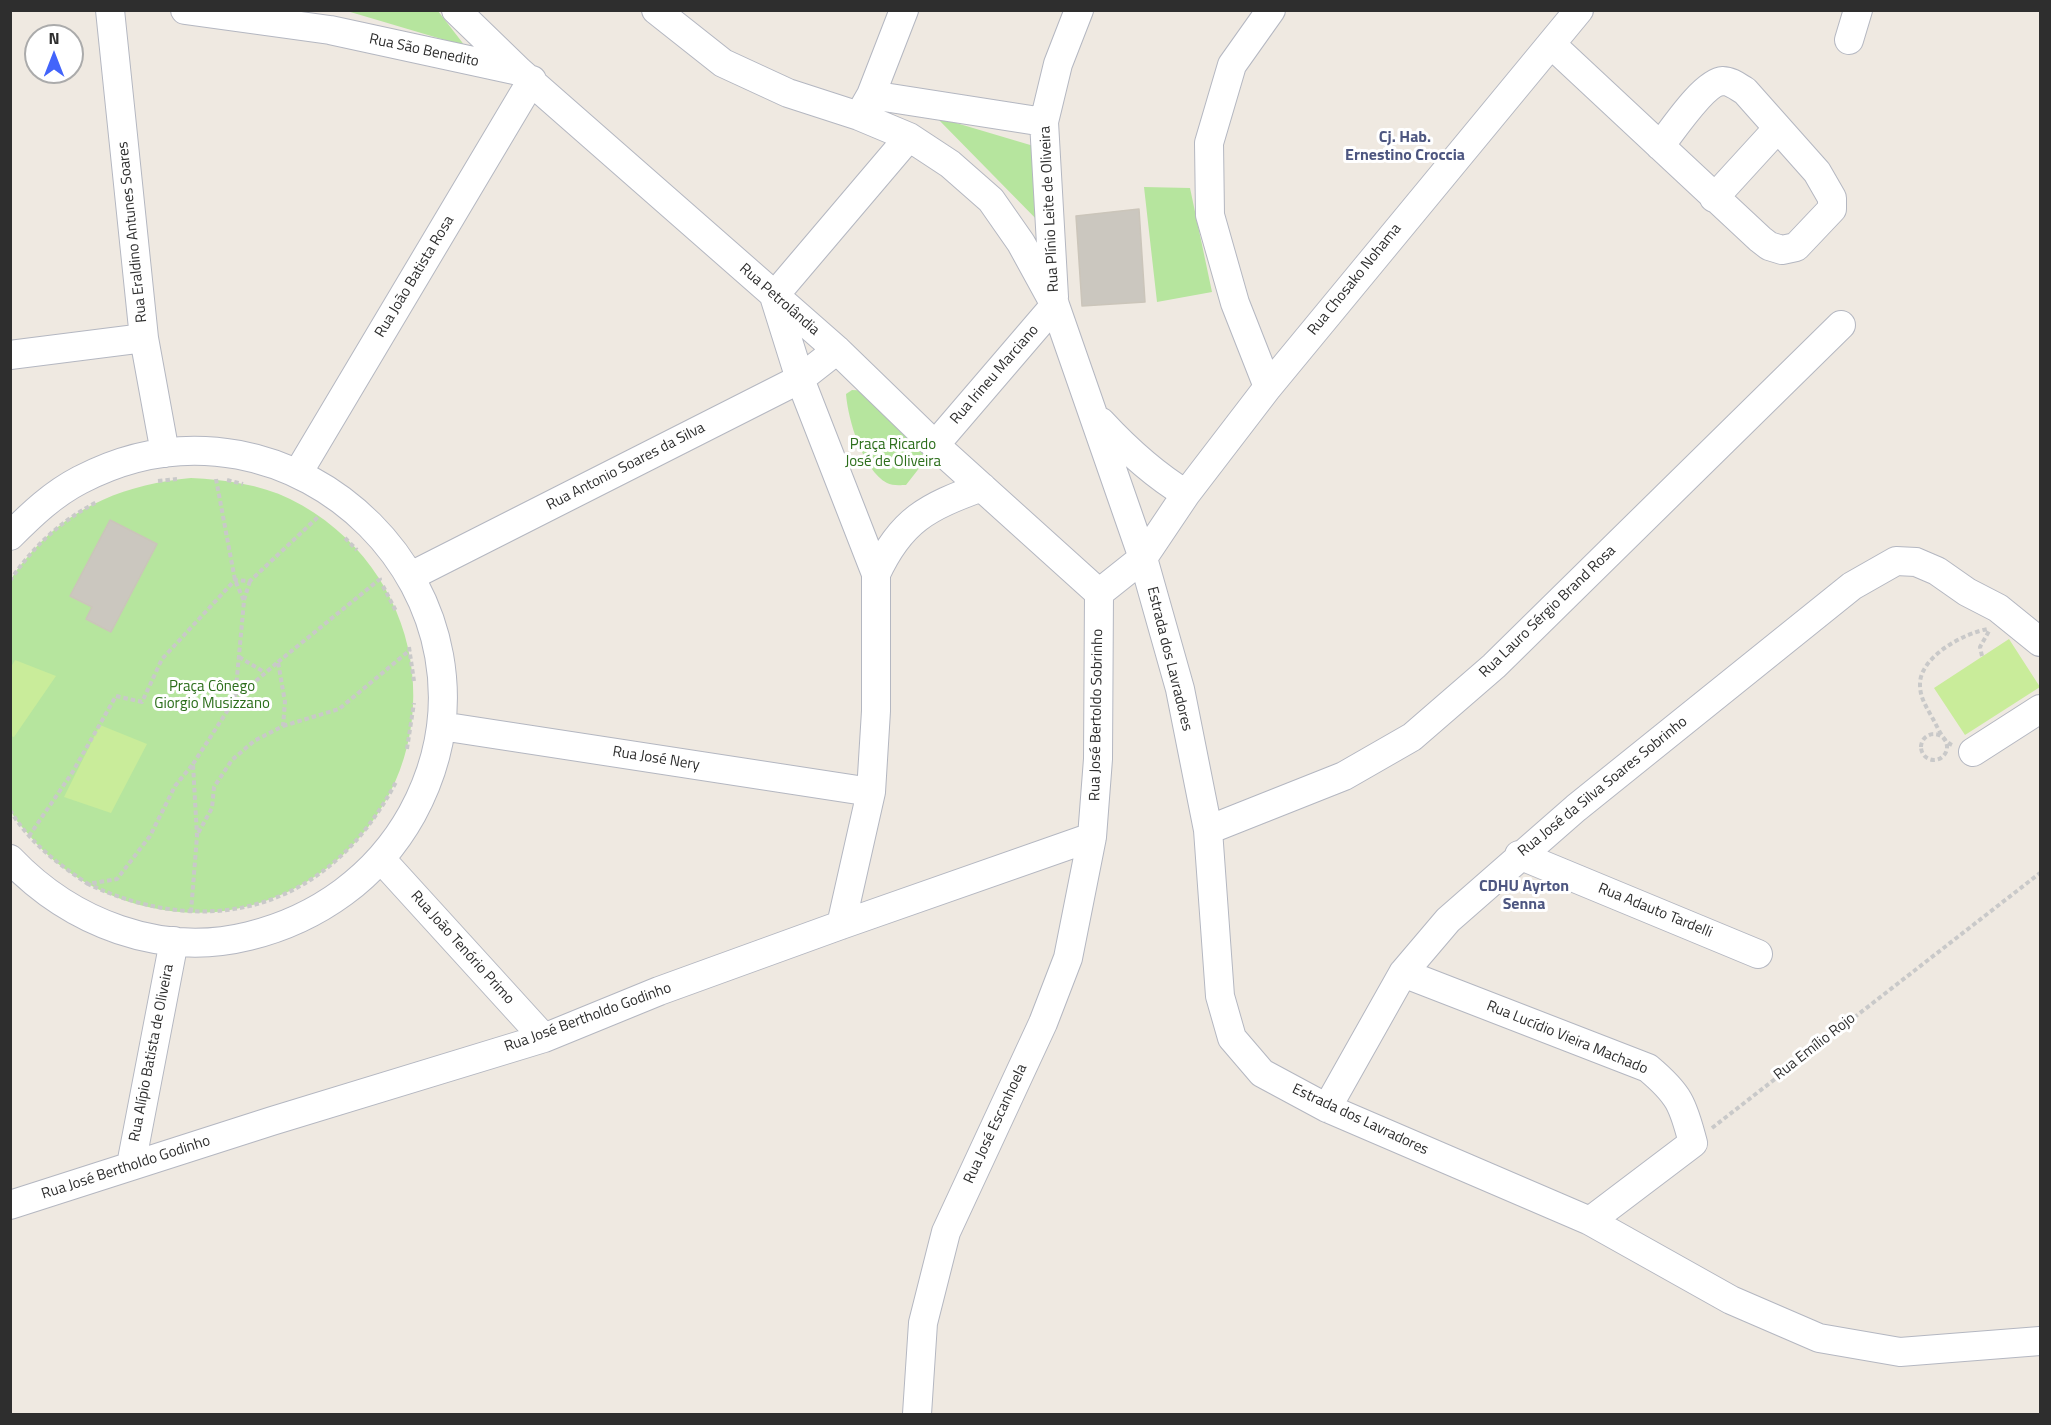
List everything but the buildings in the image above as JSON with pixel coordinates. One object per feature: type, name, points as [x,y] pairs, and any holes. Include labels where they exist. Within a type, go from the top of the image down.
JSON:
[{"type":"street","name":"Rua Eraldino Antunes Soares","points":[[110,10],[144,338],[165,453]]},
{"type":"street","name":"Rua São Benedito","points":[[185,10],[337,20],[526,75]]},
{"type":"street","name":"Rua Petrolândia","points":[[456,10],[526,75],[837,350],[935,445],[1099,593]]},
{"type":"street","points":[[656,10],[723,63],[788,93],[865,105],[1044,122]]},
{"type":"street","points":[[865,105],[904,10]]},
{"type":"street","name":"Rua Plínio Leite de Oliveira","points":[[1055,305],[1044,122],[1058,64],[1079,10]]},
{"type":"street","points":[[1268,387],[1235,303],[1210,214],[1209,143],[1232,65],[1271,10]]},
{"type":"street","name":"Rua Chosako Nohama","points":[[1099,593],[1143,558],[1186,494],[1268,387],[1579,10]]},
{"type":"street","points":[[1850,40],[1858,10]]},
{"type":"street","points":[[1551,44],[1714,198],[1769,246],[1782,250],[1796,248],[1832,209],[1832,198],[1825,184],[1778,128],[1744,91],[1733,83],[1722,81],[1708,86],[1660,146]]},
{"type":"street","name":"Rua João Batista Rosa","points":[[298,474],[526,75]]},
{"type":"street","points":[[865,105],[950,164],[991,200],[1021,243],[1055,305]]},
{"type":"street","points":[[1714,198],[1778,128]]},
{"type":"street","points":[[841,924],[871,792],[876,711],[876,574],[800,379],[774,296],[909,137]]},
{"type":"street","name":"Estrada dos Lavradores","points":[[1055,305],[1143,558],[1180,689],[1208,830],[1220,996],[1232,1038],[1262,1073],[1327,1108],[1590,1221],[1731,1300],[1820,1338],[1899,1352],[2040,1341]]},
{"type":"street","name":"Rua Irineu Marciano","points":[[935,445],[1055,305]]},
{"type":"street","name":"Rua Lauro Sérgio Brand Rosa","points":[[1208,830],[1344,776],[1412,737],[1494,666],[1841,325]]},
{"type":"street","points":[[10,355],[144,338]]},
{"type":"street","name":"Rua Antonio Soares da Silva","points":[[411,576],[800,379],[837,350]]},
{"type":"street","points":[[1095,416],[1136,458],[1161,479],[1186,494]]},
{"type":"street","points":[[10,536],[42,504],[80,480],[121,463],[165,453],[211,452],[244,457],[298,474],[325,504],[363,516],[389,544],[411,576],[424,604],[440,664],[441,726],[434,762],[421,797],[404,829],[381,859],[349,889],[302,918],[272,930],[240,938],[207,942],[174,941],[141,936],[101,924],[63,904],[30,879],[10,859]]},
{"type":"street","points":[[876,574],[889,546],[908,524],[954,497],[982,487]]},
{"type":"street","name":"Rua José da Silva Soares Sobrinho","points":[[1327,1108],[1403,973],[1448,920],[1519,855],[1852,585],[1896,561],[1917,562],[1937,571],[1966,592],[1998,608],[2040,642]]},
{"type":"street","name":"Rua José Bertoldo Sobrinho","points":[[1092,837],[1098,759],[1099,593]]},
{"type":"street","points":[[1967,750],[2040,709]]},
{"type":"street","name":"Rua José Nery","points":[[441,726],[871,792]]},
{"type":"street","name":"Rua José Bertholdo Godinho","points":[[10,1205],[131,1165],[544,1038],[659,991],[841,924],[1092,837]]},
{"type":"street","name":"Rua José Escanhoela","points":[[917,1414],[923,1323],[946,1232],[1043,1023],[1068,958],[1092,837]]},
{"type":"street","name":"Rua Adauto Tardelli","points":[[1519,855],[1758,954]]},
{"type":"street","name":"Rua João Tenório Primo","points":[[381,859],[544,1038]]},
{"type":"street","name":"Rua Alípio Batista de Oliveira","points":[[131,1165],[174,941]]},
{"type":"street","name":"Rua Lucídio Vieira Machado","points":[[1403,973],[1648,1068],[1673,1089],[1685,1111],[1693,1143]]},
{"type":"street","points":[[1590,1221],[1693,1143]]},
{"type":"path","points":[[147,484],[180,479]]},
{"type":"path","points":[[208,479],[247,484]]},
{"type":"path","points":[[216,479],[235,580],[244,601]]},
{"type":"path","points":[[10,581],[41,542],[66,520],[105,498]]},
{"type":"path","points":[[325,504],[325,520]]},
{"type":"path","points":[[234,699],[244,601],[250,581],[325,504]]},
{"type":"path","points":[[339,531],[360,553]]},
{"type":"path","points":[[373,570],[400,618]]},
{"type":"path","points":[[88,884],[117,879],[150,836],[175,786],[193,764],[234,699],[264,672],[380,579]]},
{"type":"path","points":[[235,580],[250,581]]},
{"type":"path","points":[[29,836],[72,773],[116,696],[142,702],[162,659],[235,580]]},
{"type":"path","points":[[1967,750],[1946,741],[1939,734],[1926,735],[1921,742],[1921,752],[1926,758],[1939,759],[1947,749],[1946,741],[1923,702],[1920,683],[1930,662],[1952,642],[1991,628],[1980,647],[1982,656]]},
{"type":"path","points":[[406,639],[410,650],[414,683]]},
{"type":"path","points":[[197,836],[212,808],[214,787],[232,760],[254,741],[283,726],[339,709],[410,650]]},
{"type":"path","points":[[239,657],[264,672]]},
{"type":"path","points":[[278,662],[285,702],[283,726]]},
{"type":"path","points":[[404,759],[413,716],[414,694]]},
{"type":"path","points":[[191,912],[197,836],[193,764]]},
{"type":"path","points":[[10,810],[29,836],[60,866],[88,884],[118,898],[150,908],[217,912],[250,906],[281,895],[311,880],[338,860],[365,832],[381,810],[397,780]]},
{"type":"path","name":"Rua Emílio Rojo","points":[[1693,1143],[2040,873]]},
{"type":"green space","points":[[347,11],[438,11],[465,46]]},
{"type":"green space","points":[[936,117],[1037,147],[1046,229]]},
{"type":"green space","points":[[1144,187],[1190,188],[1212,292],[1157,302]]},
{"type":"green space","name":"Praça Ricardo José de Oliveira","points":[[852,390],[872,391],[921,444],[924,462],[906,485],[887,483],[878,477],[864,456],[847,405],[846,394]]},
{"type":"green space","name":"Praça Cônego Giorgio Musizzano","points":[[191,478],[254,486],[278,494],[290,499],[336,529],[371,567],[396,611],[410,659],[413,709],[404,759],[383,806],[349,849],[335,862],[305,883],[271,899],[235,909],[190,913],[138,905],[113,896],[67,871],[47,854],[12,813],[9,792],[9,758],[10,590],[11,582],[19,567],[46,537],[83,510],[123,492]]},
{"type":"green space","points":[[2009,639],[2040,687],[1965,735],[1934,688]]},
{"type":"green space","points":[[15,660],[56,676],[14,737],[11,736],[10,669]]},
{"type":"green space","points":[[100,725],[147,744],[111,813],[64,797]]},
{"type":"district","name":"Cj. Hab. Ernestino Croccia","points":[[1405,147]]},
{"type":"district","name":"CDHU Ayrton Senna","points":[[1524,896]]}]
